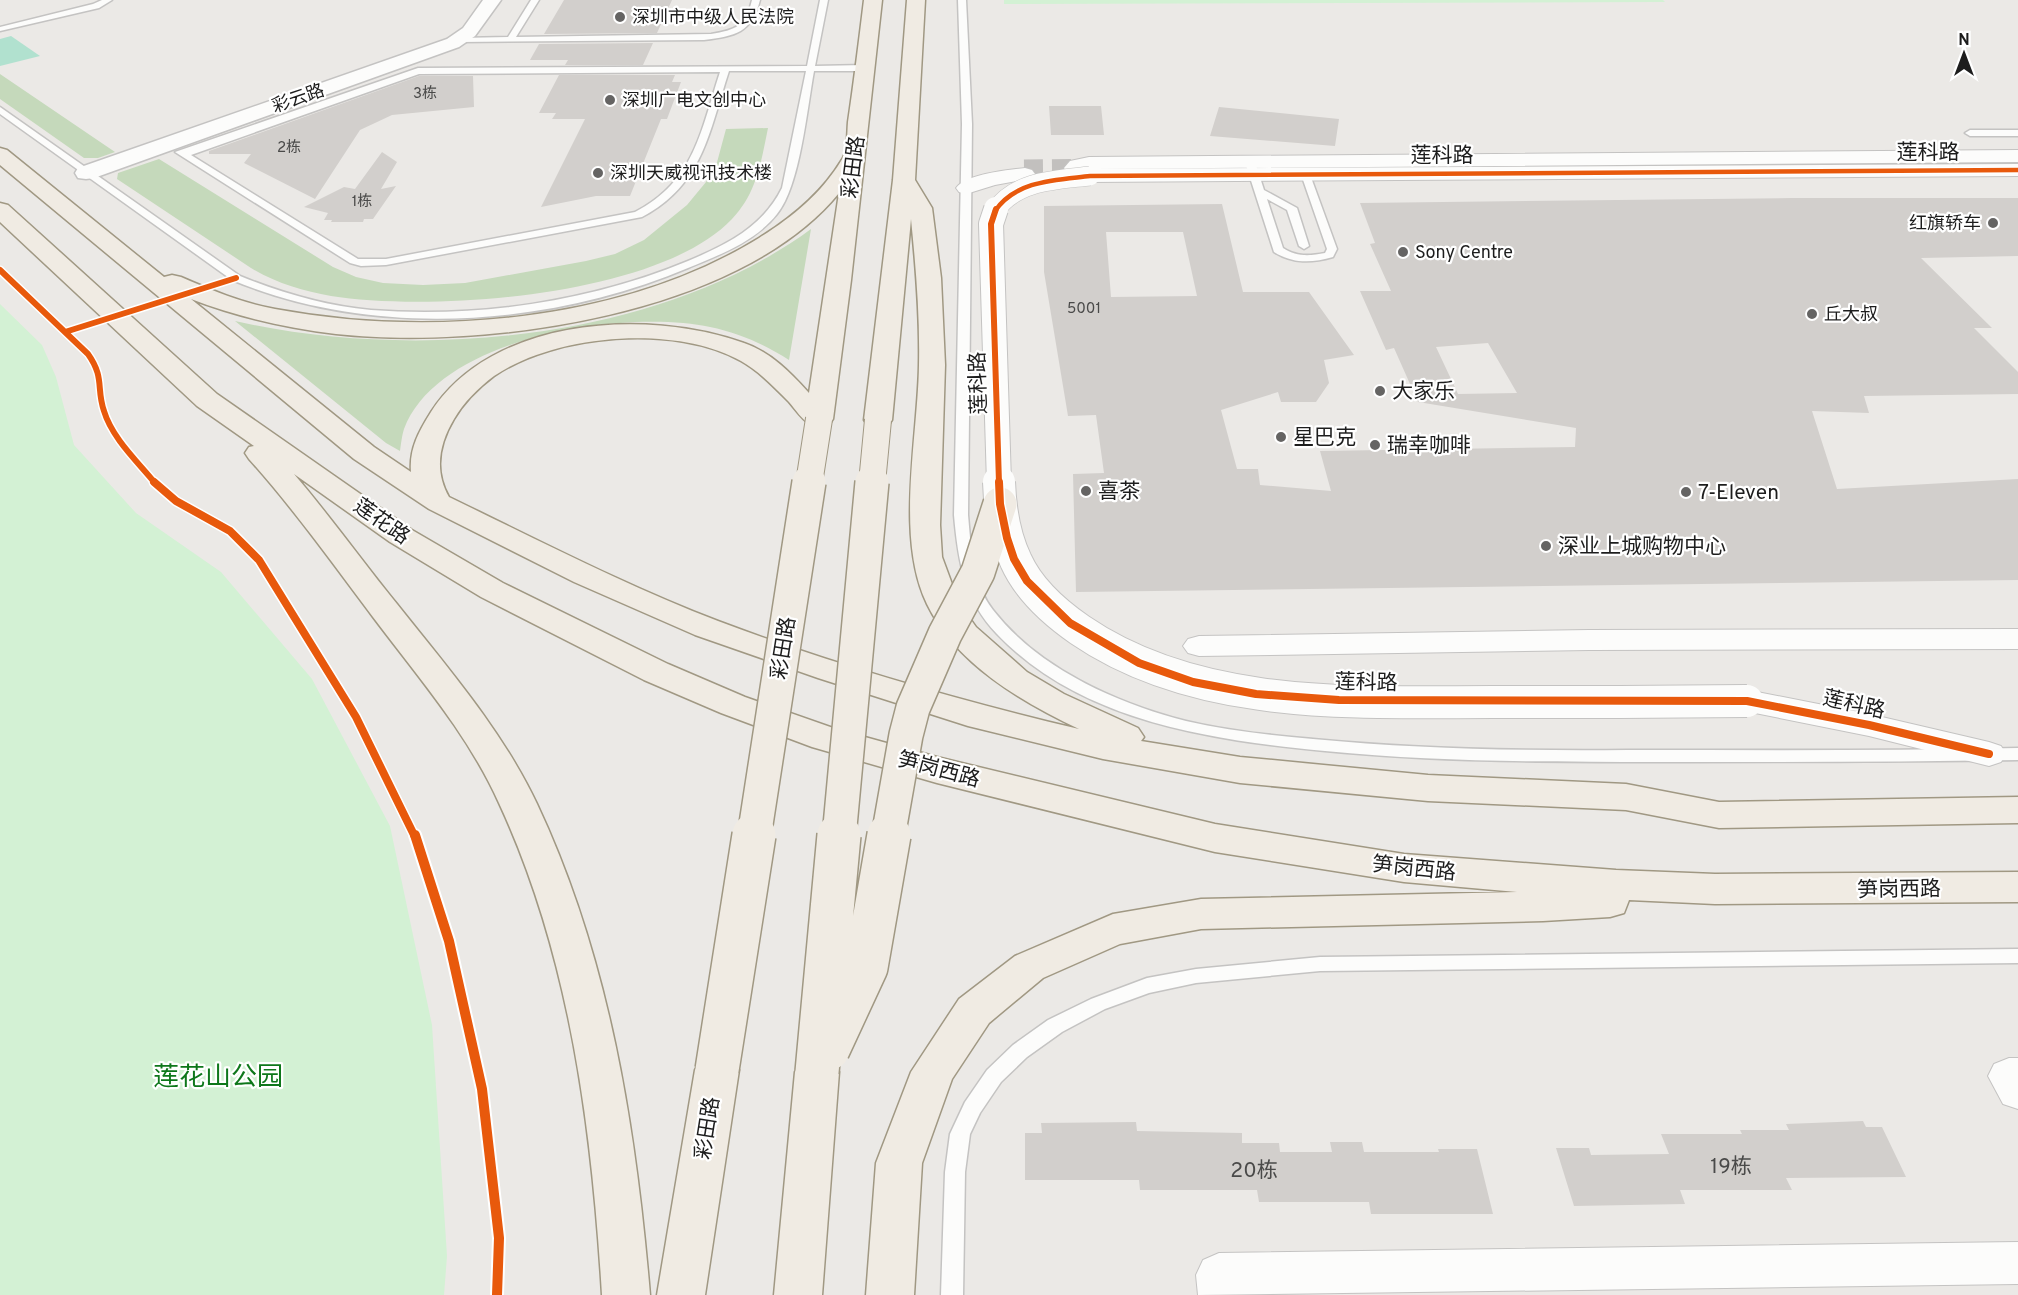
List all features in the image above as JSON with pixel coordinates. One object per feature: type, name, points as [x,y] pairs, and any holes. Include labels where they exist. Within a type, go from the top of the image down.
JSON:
[{"type":"main road","name":"彩田路","points":[[681,1295],[819,419],[839,280],[873,0]]},
{"type":"main road","points":[[798,1295],[878,420],[904,180],[916,0]]},
{"type":"main road","points":[[0,154],[364,453],[439,503],[585,575],[706,628],[830,670],[979,717],[1103,747],[1240,770],[1428,789],[1626,797],[1719,815],[2018,810]]},
{"type":"main road","points":[[140,269],[233,307],[274,317],[326,325],[417,330],[522,323],[610,306],[686,282],[737,260],[767,244],[796,224],[820,202],[853,161]]},
{"type":"main road","points":[[904,180],[921,208],[929,278],[932,365],[925,525],[927,557],[943,604],[964,634],[1015,681],[1052,702],[1131,740],[1240,770]]},
{"type":"main road","name":"莲花路","points":[[0,210],[207,400],[401,536],[492,590],[656,672],[733,705],[824,738]]},
{"type":"main road","points":[[439,503],[429,489],[424,461],[434,427],[449,404],[473,378],[495,364],[525,350],[558,341],[603,334],[653,333],[685,335],[723,344],[759,360],[785,381],[819,419]]},
{"type":"main road","points":[[207,400],[293,488],[480,738],[517,801],[546,870],[572,951],[591,1029],[619,1194],[627,1295]]},
{"type":"main road","points":[[817,1072],[866,967],[906,735],[913,708],[945,634],[978,572],[1000,504]]},
{"type":"main road","name":"笋岗西路","points":[[824,738],[937,770],[1215,838],[1404,868],[1605,884],[1715,889],[2018,887]]},
{"type":"main road","points":[[890,1295],[899,1163],[933,1072],[974,1011],[1029,967],[1113,930],[1201,914],[1543,906],[1823,890]]},
{"type":"street","name":"彩云路","points":[[86,173],[176,149],[460,39],[470,32],[492,0]]},
{"type":"street","name":"莲科路","points":[[2004,754],[1747,701],[1339,700],[1256,694],[1193,682],[1139,663],[1070,623],[1027,581],[1014,559],[1007,538],[1000,504],[993,214],[1002,200],[1020,189],[1090,176],[1255,176],[2018,156]]},
{"type":"street","points":[[966,188],[1025,171],[991,168],[967,162]]},
{"type":"street","name":"莲科路","points":[[1255,176],[2018,170]]},
{"type":"street","points":[[1199,646],[1590,640],[2018,639]]},
{"type":"street","points":[[2018,1076],[2009,1076],[2018,1090]]},
{"type":"street","points":[[1221,1295],[1219,1275],[2018,1263]]},
{"type":"lane","points":[[0,29],[96,6],[108,0]]},
{"type":"lane","points":[[511,39],[535,0]]},
{"type":"lane","points":[[460,39],[706,37],[750,21],[756,0]]},
{"type":"lane","points":[[0,110],[236,278],[267,291],[332,309],[373,313],[447,314],[531,307],[636,284],[697,261],[753,232],[775,212],[787,188],[825,0]]},
{"type":"lane","points":[[962,0],[967,162],[961,514],[966,560],[974,592],[984,610],[1001,629],[1056,672],[1109,700],[1175,723],[1237,736],[1348,748],[1526,757],[2004,754]]},
{"type":"lane","points":[[176,149],[418,71],[865,68]]},
{"type":"lane","points":[[176,149],[354,261],[371,264],[386,262],[638,215],[653,209],[678,189],[686,177],[695,159],[725,69]]},
{"type":"lane","points":[[1970,133],[2018,133]]},
{"type":"lane","points":[[1304,246],[1306,174]]},
{"type":"lane","points":[[1255,176],[1304,205],[1332,249],[1329,255],[1318,258],[1297,258],[1278,250],[1255,176]]},
{"type":"lane","points":[[952,1295],[956,1172],[960,1134],[972,1108],[994,1076],[1020,1051],[1055,1026],[1098,1004],[1147,986],[1196,976],[1320,964],[2018,956]]},
{"type":"green space","points":[[1004,0],[1663,0],[1665,2],[1004,4]]},
{"type":"green space","points":[[11,36],[40,56],[0,66],[0,39]]},
{"type":"green space","points":[[0,74],[115,152],[98,158],[84,158],[0,99]]},
{"type":"green space","points":[[768,128],[757,176],[747,199],[732,219],[698,245],[652,266],[599,282],[542,293],[483,299],[426,302],[374,300],[331,296],[290,286],[251,268],[117,179],[118,173],[159,159],[333,267],[356,277],[383,283],[423,285],[465,283],[586,261],[615,254],[644,240],[687,205],[706,182],[716,166],[726,129]]},
{"type":"green space","points":[[811,229],[789,360],[761,344],[731,332],[674,322],[632,322],[585,327],[539,336],[494,351],[455,371],[424,397],[404,429],[400,451],[386,443],[235,321],[305,333],[380,340],[456,339],[534,332],[609,318],[682,296],[750,267]]},
{"type":"green space","name":"莲花山公园","points":[[0,304],[42,345],[56,377],[74,445],[136,513],[221,572],[312,679],[390,826],[432,1025],[447,1256],[444,1295],[0,1295]]},
{"type":"building","name":"深圳市中级人民法院","points":[[564,0],[672,0],[657,33],[544,34]]},
{"type":"building","points":[[653,43],[643,65],[565,65],[568,60],[530,60],[539,44]]},
{"type":"building","points":[[559,75],[675,75],[672,82],[681,82],[667,119],[661,119],[630,196],[596,196],[541,207],[585,119],[552,119],[556,113],[539,113]]},
{"type":"building","points":[[419,76],[473,76],[474,107],[392,115],[360,130],[315,199],[244,163],[251,154],[209,154],[209,151]]},
{"type":"building","points":[[1049,106],[1101,106],[1104,135],[1051,135]]},
{"type":"building","points":[[1219,107],[1339,119],[1335,146],[1210,136]]},
{"type":"building","points":[[382,152],[397,162],[381,189],[396,186],[373,219],[364,219],[363,222],[331,222],[332,220],[324,220],[328,213],[304,207],[344,187],[355,189]]},
{"type":"building","points":[[2018,198],[2018,256],[1921,258],[1992,328],[1974,328],[2018,372],[2018,394],[1864,396],[1869,413],[1812,411],[1837,489],[2018,479],[2018,580],[1076,592],[1073,474],[1104,473],[1096,415],[1068,416],[1044,272],[1044,206],[1222,204],[1243,292],[1309,292],[1354,355],[1324,360],[1329,383],[1316,402],[1281,402],[1278,392],[1221,410],[1237,469],[1258,469],[1260,485],[1331,491],[1320,451],[1575,447],[1576,428],[1418,402],[1394,348],[1386,350],[1360,291],[1391,291],[1370,244],[1375,243],[1360,203]],"holes":[[[1106,232],[1183,232],[1197,296],[1111,297]],[[1488,343],[1517,393],[1458,394],[1436,347]]]},
{"type":"building","points":[[1863,1121],[1866,1127],[1882,1127],[1906,1177],[1786,1178],[1792,1190],[1680,1190],[1685,1204],[1574,1206],[1556,1148],[1589,1148],[1591,1155],[1669,1154],[1661,1134],[1742,1134],[1740,1130],[1789,1130],[1786,1124]]},
{"type":"building","points":[[1136,1122],[1137,1131],[1242,1133],[1242,1143],[1279,1143],[1280,1152],[1332,1152],[1330,1142],[1362,1142],[1364,1152],[1439,1152],[1438,1149],[1477,1149],[1493,1214],[1371,1214],[1369,1202],[1259,1202],[1257,1190],[1140,1190],[1139,1180],[1025,1180],[1025,1133],[1042,1133],[1041,1123]]},
{"type":"tunnel","points":[[1024,169],[1108,168]]},
{"type":"cycle path","points":[[1989,754],[1869,725],[1747,701],[1339,700],[1256,694],[1193,682],[1139,663],[1070,623],[1027,581],[1014,559],[1000,504],[991,224],[995,210],[1004,199],[1016,191],[1045,182],[1090,176],[2018,170]]},
{"type":"cycle path","points":[[0,270],[88,354],[97,367],[101,381],[103,410],[111,428],[161,490],[230,531],[259,560],[356,717],[413,830],[449,941],[482,1089],[499,1238],[497,1295]]},
{"type":"cycle path","points":[[65,332],[236,278]]},
{"type":"place","name":"深圳市中级人民法院","points":[[620,17]]},
{"type":"place","name":"深圳广电文创中心","points":[[610,100]]},
{"type":"place","name":"深圳天威视讯技术楼","points":[[598,173]]},
{"type":"place","name":"红旗轿车","points":[[1993,223]]},
{"type":"place","name":"Sony Centre","points":[[1403,252]]},
{"type":"place","name":"丘大叔","points":[[1812,314]]},
{"type":"place","name":"大家乐","points":[[1380,391]]},
{"type":"place","name":"星巴克","points":[[1281,437]]},
{"type":"place","name":"瑞幸咖啡","points":[[1375,445]]},
{"type":"place","name":"喜茶","points":[[1086,491]]},
{"type":"place","name":"7-Eleven","points":[[1686,492]]},
{"type":"place","name":"深业上城购物中心","points":[[1546,546]]}]
